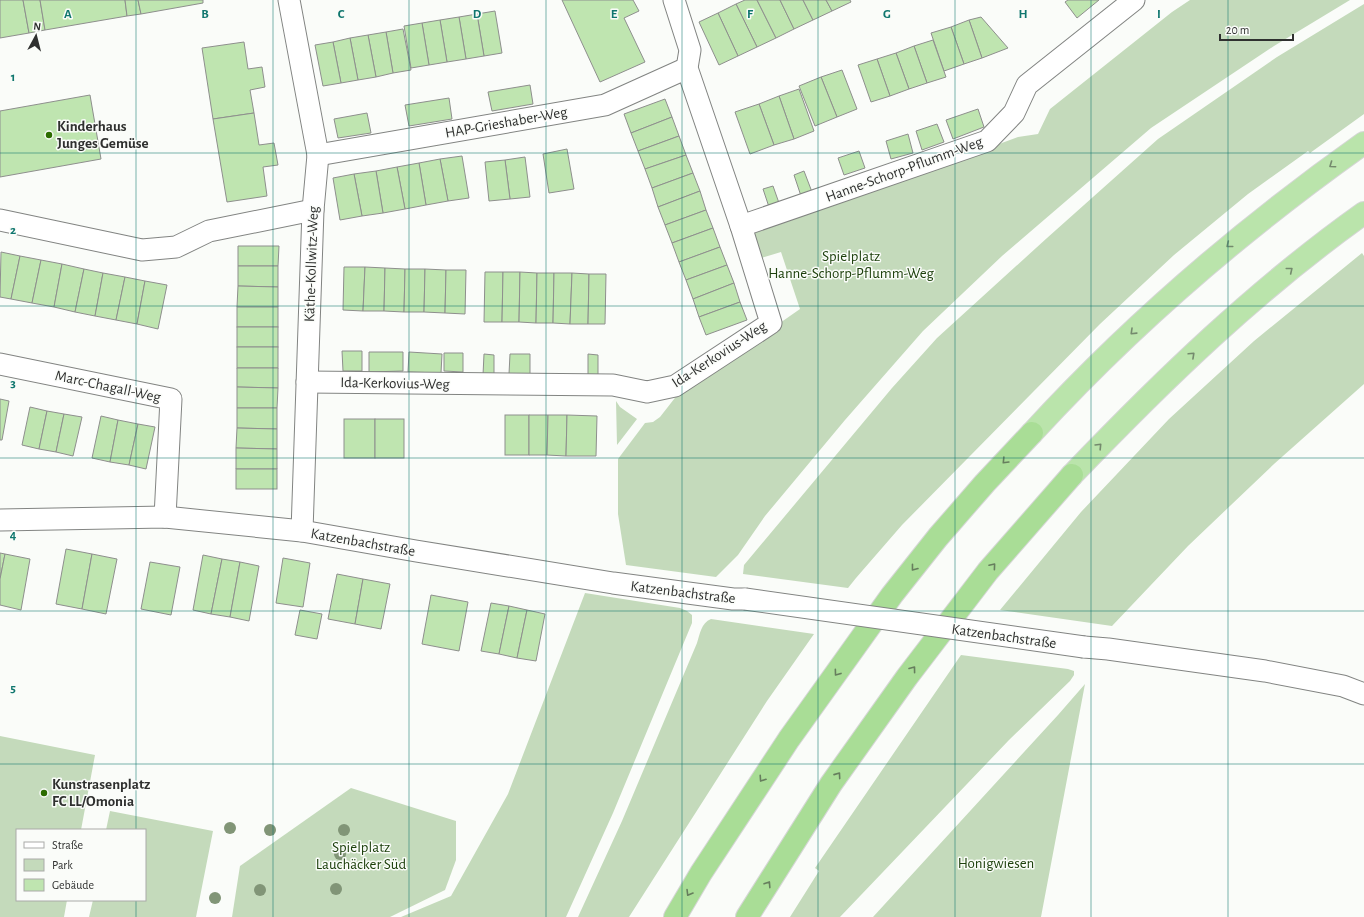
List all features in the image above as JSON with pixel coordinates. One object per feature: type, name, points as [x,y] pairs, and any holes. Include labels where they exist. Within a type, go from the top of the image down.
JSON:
[{"type":"highway","points":[[675,915],[789,739],[892,595],[985,483],[1073,388],[1163,302],[1277,207],[1364,143]]},
{"type":"highway","points":[[746,917],[831,784],[907,677],[988,571],[1072,475],[1159,386],[1214,335],[1262,292],[1309,254],[1364,213]]},
{"type":"street","name":"Käthe-Kollwitz-Weg","points":[[289,0],[318,155],[313,210],[302,531]]},
{"type":"street","name":"Ida-Kerkovius-Weg","points":[[307,382],[613,385],[647,392],[674,386],[771,322],[741,226],[687,68],[690,50],[674,0]]},
{"type":"street","name":"Hanne-Schorp-Pflumm-Weg","points":[[741,226],[987,141],[1014,114],[1027,84],[1134,0]]},
{"type":"street","name":"HAP-Grieshaber-Weg","points":[[318,155],[605,105],[687,68]]},
{"type":"street","points":[[0,220],[142,250],[176,247],[208,231],[313,210]]},
{"type":"street","name":"Marc-Chagall-Weg","points":[[0,364],[171,398],[165,517]]},
{"type":"street","name":"Katzenbachstraße","points":[[0,520],[165,517],[302,531],[613,584],[745,599],[1265,671],[1342,686],[1364,694]]},
{"type":"green space","name":"Spielplatz Hanne-Schorp-Pflumm-Weg","points":[[1190,0],[1350,0],[1274,46],[1151,128],[1002,256],[923,331],[845,420],[765,516],[738,555],[716,577],[626,565],[618,514],[618,459],[645,423],[653,422],[660,417],[678,394],[800,309],[781,252],[758,259],[753,232],[1018,137],[1038,134],[1050,109],[1172,12]]},
{"type":"green space","points":[[1364,4],[1364,114],[1310,153],[1308,151],[1248,194],[1174,255],[1100,324],[902,525],[848,588],[743,574],[744,565],[892,388],[937,338],[1158,139],[1277,57]]},
{"type":"green space","points":[[1362,253],[1364,256],[1364,384],[1274,464],[1188,546],[1112,626],[1000,610],[1081,512],[1169,419],[1254,341]]},
{"type":"green space","points":[[616,401],[620,407],[637,419],[617,445]]},
{"type":"green space","points":[[585,593],[680,608],[692,615],[692,623],[613,813],[566,917],[401,917],[451,896],[508,794]]},
{"type":"green space","points":[[711,619],[814,634],[767,701],[629,917],[578,917],[622,821],[697,643],[701,629],[705,623]]},
{"type":"green space","points":[[961,655],[1068,669],[1074,671],[1074,675],[1070,681],[1009,740],[840,917],[790,917],[819,871],[815,868]]},
{"type":"green space","name":"Honigwiesen","points":[[1085,684],[1041,917],[873,917],[1058,715]]},
{"type":"green space","name":"Kunstrasenplatz FC LL/Omonia","points":[[0,736],[95,755],[81,829],[16,829],[16,901],[67,901],[64,917],[0,917]]},
{"type":"green space","name":"Spielplatz Lauchäcker Süd","points":[[351,788],[456,821],[456,860],[445,890],[390,917],[232,917],[240,866]]},
{"type":"green space","points":[[110,811],[213,831],[196,917],[89,917],[93,901],[146,901],[146,829],[106,829]]},
{"type":"building","points":[[0,0],[23,0],[29,33],[0,38]]},
{"type":"building","points":[[23,0],[40,0],[45,30],[29,33]]},
{"type":"building","points":[[40,0],[125,0],[127,16],[45,30]]},
{"type":"building","points":[[125,0],[138,0],[141,14],[127,16]]},
{"type":"building","points":[[138,0],[203,0],[203,3],[141,14]]},
{"type":"building","points":[[562,0],[633,0],[639,11],[624,18],[645,62],[600,82]]},
{"type":"building","points":[[745,0],[757,0],[776,38],[757,47],[736,4]]},
{"type":"building","points":[[757,0],[780,0],[794,29],[776,38]]},
{"type":"building","points":[[780,0],[803,0],[813,20],[794,29]]},
{"type":"building","points":[[803,0],[826,0],[832,11],[813,20]]},
{"type":"building","points":[[826,0],[850,0],[851,2],[832,11]]},
{"type":"building","points":[[1068,0],[1099,0],[1077,18],[1065,2]]},
{"type":"building","points":[[736,4],[757,47],[738,56],[718,13]]},
{"type":"building","points":[[495,11],[502,53],[484,56],[477,14]]},
{"type":"building","points":[[718,13],[738,56],[719,65],[699,22]]},
{"type":"building","points":[[477,14],[484,56],[466,59],[459,17]]},
{"type":"building","points":[[459,17],[466,59],[447,62],[440,20]]},
{"type":"building","points":[[981,17],[1008,48],[982,58],[969,20]]},
{"type":"building","points":[[440,20],[447,62],[429,65],[422,23]]},
{"type":"building","points":[[969,20],[982,58],[964,64],[951,27]]},
{"type":"building","points":[[422,23],[429,65],[411,68],[404,26]]},
{"type":"building","points":[[951,27],[964,64],[944,71],[931,33]]},
{"type":"building","points":[[403,29],[411,70],[393,73],[386,32]]},
{"type":"building","points":[[386,32],[393,73],[376,77],[368,35]]},
{"type":"building","points":[[368,35],[376,77],[358,80],[350,38]]},
{"type":"building","points":[[350,38],[358,80],[341,83],[333,42]]},
{"type":"building","points":[[933,40],[946,77],[927,83],[914,46]]},
{"type":"building","points":[[244,42],[248,69],[262,67],[265,87],[250,90],[254,113],[213,119],[202,48]]},
{"type":"building","points":[[333,42],[341,83],[323,86],[315,45]]},
{"type":"building","points":[[914,46],[927,83],[909,89],[896,53]]},
{"type":"building","points":[[896,53],[909,89],[890,96],[877,59]]},
{"type":"building","points":[[877,59],[890,96],[871,102],[858,65]]},
{"type":"building","points":[[842,70],[857,109],[837,117],[821,77]]},
{"type":"building","points":[[821,77],[837,117],[815,126],[799,86]]},
{"type":"building","points":[[530,85],[533,104],[492,111],[488,92]]},
{"type":"building","points":[[799,89],[814,131],[794,139],[779,96]]},
{"type":"building","name":"Kinderhaus Junges Gemüse","points":[[90,95],[101,159],[0,177],[0,111]]},
{"type":"building","points":[[779,96],[794,139],[774,145],[759,104]]},
{"type":"building","points":[[449,98],[452,119],[409,126],[405,105]]},
{"type":"building","points":[[665,99],[672,117],[631,133],[624,114]]},
{"type":"building","points":[[759,104],[774,145],[750,154],[735,112]]},
{"type":"building","points":[[978,109],[984,127],[953,139],[946,120]]},
{"type":"building","points":[[254,113],[259,145],[274,143],[278,165],[263,167],[267,196],[227,202],[213,119]]},
{"type":"building","points":[[367,113],[371,133],[338,138],[334,119]]},
{"type":"building","points":[[672,117],[679,136],[638,151],[631,133]]},
{"type":"building","points":[[937,124],[944,142],[922,150],[916,131]]},
{"type":"building","points":[[908,134],[913,153],[891,159],[886,141]]},
{"type":"building","points":[[679,136],[686,155],[645,169],[638,151]]},
{"type":"building","points":[[567,149],[574,189],[549,193],[543,154]]},
{"type":"building","points":[[859,151],[865,168],[844,175],[838,158]]},
{"type":"building","points":[[686,155],[693,173],[652,188],[645,169]]},
{"type":"building","points":[[462,156],[469,198],[448,201],[440,159]]},
{"type":"building","points":[[525,157],[530,197],[510,199],[505,160]]},
{"type":"building","points":[[440,159],[448,201],[426,205],[419,163]]},
{"type":"building","points":[[505,160],[510,199],[489,201],[485,162]]},
{"type":"building","points":[[419,163],[426,205],[405,209],[397,167]]},
{"type":"building","points":[[397,167],[405,209],[383,213],[376,171]]},
{"type":"building","points":[[376,171],[383,213],[362,216],[354,174]]},
{"type":"building","points":[[804,171],[812,192],[801,196],[794,175]]},
{"type":"building","points":[[693,173],[700,191],[658,207],[652,188]]},
{"type":"building","points":[[354,174],[362,216],[340,220],[333,178]]},
{"type":"building","points":[[773,186],[779,203],[769,207],[763,189]]},
{"type":"building","points":[[700,191],[706,210],[665,225],[658,207]]},
{"type":"building","points":[[706,210],[713,228],[672,243],[665,225]]},
{"type":"building","points":[[713,228],[720,247],[679,262],[672,243]]},
{"type":"building","points":[[238,246],[279,246],[278,266],[238,266]]},
{"type":"building","points":[[720,247],[727,265],[686,280],[679,262]]},
{"type":"building","points":[[1,252],[20,256],[11,299],[0,297]]},
{"type":"building","points":[[20,256],[41,260],[32,303],[11,299]]},
{"type":"building","points":[[41,260],[62,264],[54,307],[32,303]]},
{"type":"building","points":[[62,264],[84,269],[75,312],[54,307]]},
{"type":"building","points":[[727,265],[734,283],[693,299],[686,280]]},
{"type":"building","points":[[238,266],[278,266],[278,287],[238,286]]},
{"type":"building","points":[[344,267],[365,267],[363,311],[343,310]]},
{"type":"building","points":[[365,267],[385,268],[384,311],[363,311]]},
{"type":"building","points":[[385,268],[405,269],[404,312],[384,311]]},
{"type":"building","points":[[84,269],[103,273],[95,316],[75,312]]},
{"type":"building","points":[[405,269],[425,269],[424,312],[404,312]]},
{"type":"building","points":[[425,269],[446,270],[445,313],[424,312]]},
{"type":"building","points":[[446,270],[466,270],[465,314],[445,313]]},
{"type":"building","points":[[485,272],[503,272],[502,322],[484,322]]},
{"type":"building","points":[[503,272],[520,272],[519,322],[502,322]]},
{"type":"building","points":[[520,272],[537,273],[536,323],[519,322]]},
{"type":"building","points":[[103,273],[125,277],[116,320],[95,316]]},
{"type":"building","points":[[537,273],[554,273],[553,323],[536,323]]},
{"type":"building","points":[[554,273],[572,273],[570,324],[553,323]]},
{"type":"building","points":[[572,273],[589,274],[588,324],[570,324]]},
{"type":"building","points":[[589,274],[606,274],[605,324],[588,324]]},
{"type":"building","points":[[125,277],[145,281],[137,324],[116,320]]},
{"type":"building","points":[[145,281],[167,285],[158,329],[137,324]]},
{"type":"building","points":[[734,283],[740,302],[699,317],[693,299]]},
{"type":"building","points":[[238,286],[278,287],[278,307],[237,307]]},
{"type":"building","points":[[740,302],[747,320],[706,335],[699,317]]},
{"type":"building","points":[[237,307],[278,307],[278,327],[237,327]]},
{"type":"building","points":[[237,327],[278,327],[278,347],[237,347]]},
{"type":"building","points":[[237,347],[278,347],[278,368],[237,368]]},
{"type":"building","points":[[342,351],[362,351],[362,371],[343,371]]},
{"type":"building","points":[[369,352],[403,352],[403,371],[369,372]]},
{"type":"building","points":[[409,352],[442,354],[441,373],[408,372]]},
{"type":"building","points":[[444,353],[463,353],[463,372],[444,371]]},
{"type":"building","points":[[484,354],[494,355],[494,375],[483,375]]},
{"type":"building","points":[[510,354],[530,354],[530,374],[509,374]]},
{"type":"building","points":[[588,354],[598,355],[598,375],[588,375]]},
{"type":"building","points":[[237,368],[278,368],[278,388],[237,387]]},
{"type":"building","points":[[237,387],[278,388],[277,408],[237,408]]},
{"type":"building","points":[[0,399],[9,401],[2,440],[0,440]]},
{"type":"building","points":[[30,407],[47,411],[39,449],[22,445]]},
{"type":"building","points":[[237,408],[277,408],[277,429],[237,428]]},
{"type":"building","points":[[47,411],[64,414],[56,452],[39,449]]},
{"type":"building","points":[[64,414],[82,417],[73,456],[56,452]]},
{"type":"building","points":[[505,415],[529,415],[529,455],[505,455]]},
{"type":"building","points":[[529,415],[548,415],[547,455],[529,455]]},
{"type":"building","points":[[548,415],[567,415],[566,456],[547,455]]},
{"type":"building","points":[[567,415],[597,416],[596,456],[566,456]]},
{"type":"building","points":[[101,416],[118,420],[110,462],[92,458]]},
{"type":"building","points":[[344,419],[375,419],[375,458],[344,458]]},
{"type":"building","points":[[375,419],[404,419],[404,458],[375,458]]},
{"type":"building","points":[[118,420],[138,424],[129,465],[110,462]]},
{"type":"building","points":[[138,424],[155,427],[146,469],[129,465]]},
{"type":"building","points":[[237,428],[277,429],[277,449],[236,448]]},
{"type":"building","points":[[236,448],[277,449],[277,469],[236,469]]},
{"type":"building","points":[[236,469],[277,469],[277,489],[236,489]]},
{"type":"building","points":[[66,549],[92,554],[82,609],[56,604]]},
{"type":"building","points":[[0,553],[5,554],[0,579]]},
{"type":"building","points":[[5,554],[30,559],[21,610],[0,605],[0,579]]},
{"type":"building","points":[[92,554],[117,559],[106,614],[82,609]]},
{"type":"building","points":[[203,555],[222,559],[211,614],[193,610]]},
{"type":"building","points":[[283,558],[310,563],[303,607],[276,603]]},
{"type":"building","points":[[222,559],[240,562],[230,617],[211,614]]},
{"type":"building","points":[[150,562],[180,567],[171,615],[141,609]]},
{"type":"building","points":[[240,562],[259,566],[249,621],[230,617]]},
{"type":"building","points":[[337,574],[363,579],[355,624],[328,619]]},
{"type":"building","points":[[363,579],[390,584],[381,629],[355,624]]},
{"type":"building","points":[[431,595],[468,602],[459,651],[422,644]]},
{"type":"building","points":[[491,603],[509,606],[499,654],[481,651]]},
{"type":"building","points":[[509,606],[527,610],[517,658],[499,654]]},
{"type":"building","points":[[300,610],[322,614],[317,639],[295,635]]},
{"type":"building","points":[[527,610],[545,614],[536,661],[517,658]]},
{"type":"place","name":"Kinderhaus Junges Gemüse","points":[[49,135]]},
{"type":"place","name":"Kunstrasenplatz FC LL/Omonia","points":[[44,793]]}]
